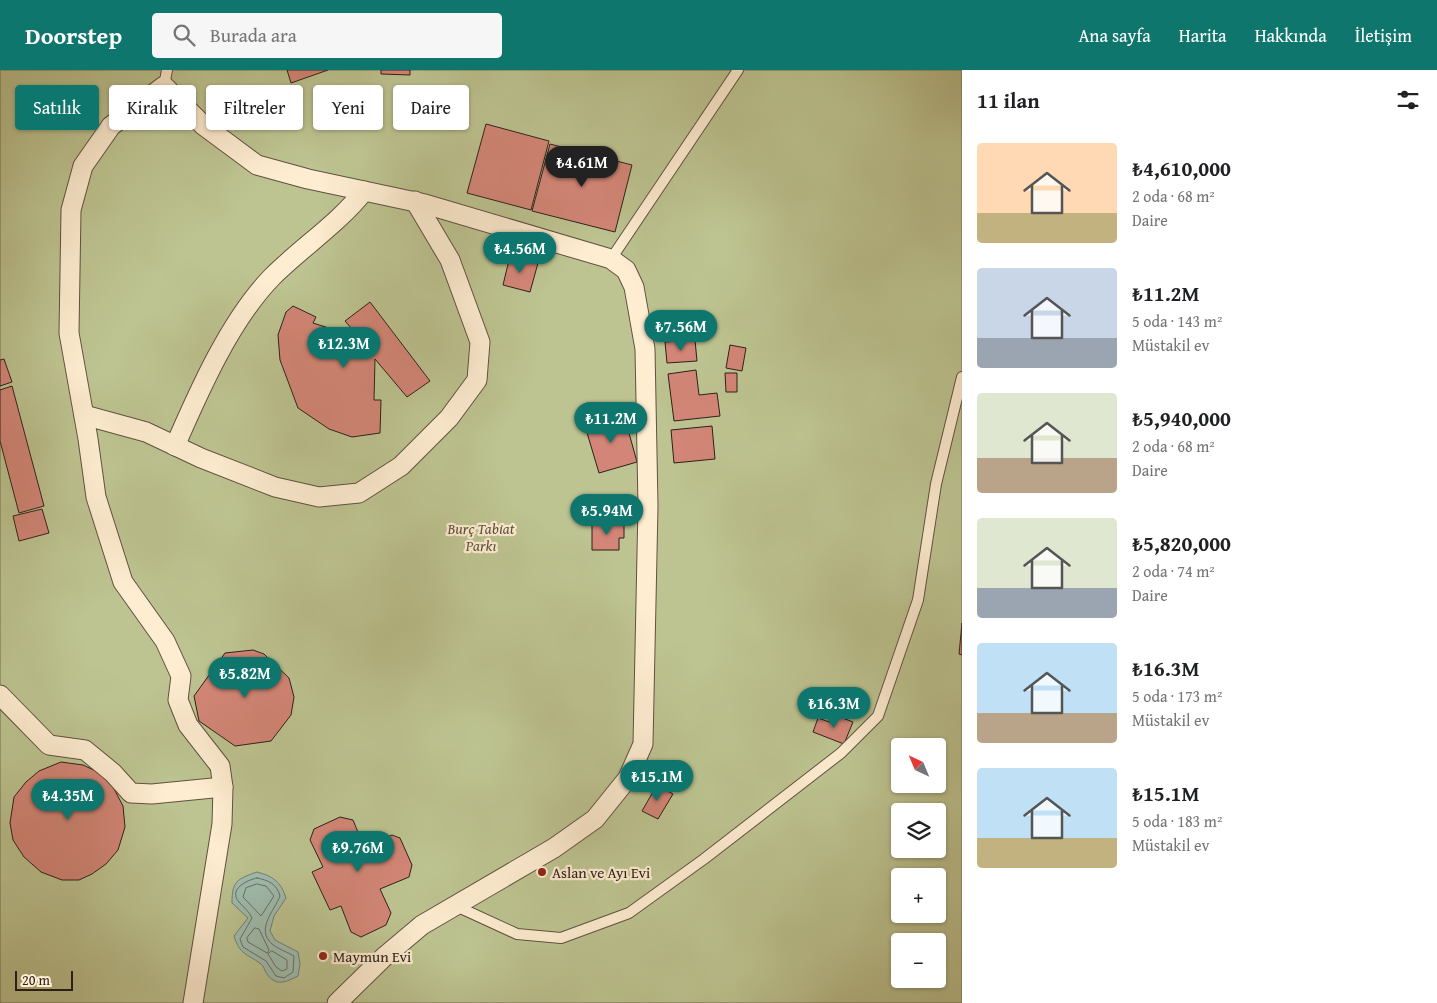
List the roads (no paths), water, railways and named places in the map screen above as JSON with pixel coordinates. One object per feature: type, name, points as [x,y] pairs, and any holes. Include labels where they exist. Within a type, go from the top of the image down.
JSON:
[{"type":"street","points":[[194,1003],[222,824],[220,766],[188,725],[178,700],[181,676],[165,641],[122,582],[96,497],[69,333],[71,210],[83,166],[112,126],[165,78],[203,125],[257,165],[364,191],[415,201],[611,259],[626,270],[634,287],[645,349],[648,506],[643,744],[628,778],[595,819],[554,848],[422,925],[384,957],[337,1003]]},
{"type":"street","points":[[174,446],[202,385],[242,316],[271,278],[349,210],[364,191]]},
{"type":"street","points":[[84,415],[146,432],[174,446],[275,487],[319,497],[359,493],[401,466],[449,418],[477,380],[480,342],[450,260],[415,201]]},
{"type":"street","points":[[0,695],[50,744],[86,750],[113,772],[131,793],[152,794],[222,787]]},
{"type":"lane","points":[[611,259],[738,70]]},
{"type":"lane","points":[[456,906],[517,934],[561,938],[628,913],[712,853],[840,753],[878,716],[918,600],[936,484],[957,391],[962,377]]},
{"type":"water","points":[[257,872],[276,880],[286,898],[274,916],[270,931],[275,940],[298,952],[300,964],[298,976],[281,982],[270,978],[262,965],[244,953],[234,936],[248,918],[232,903],[233,890],[240,879]]},
{"type":"place","name":"Aslan ve Ayı Evi","points":[[542,872]]},
{"type":"place","name":"Maymun Evi","points":[[323,956]]},
{"type":"park label","name":"Burç Tabiat Parkı","points":[[481,536]]}]
